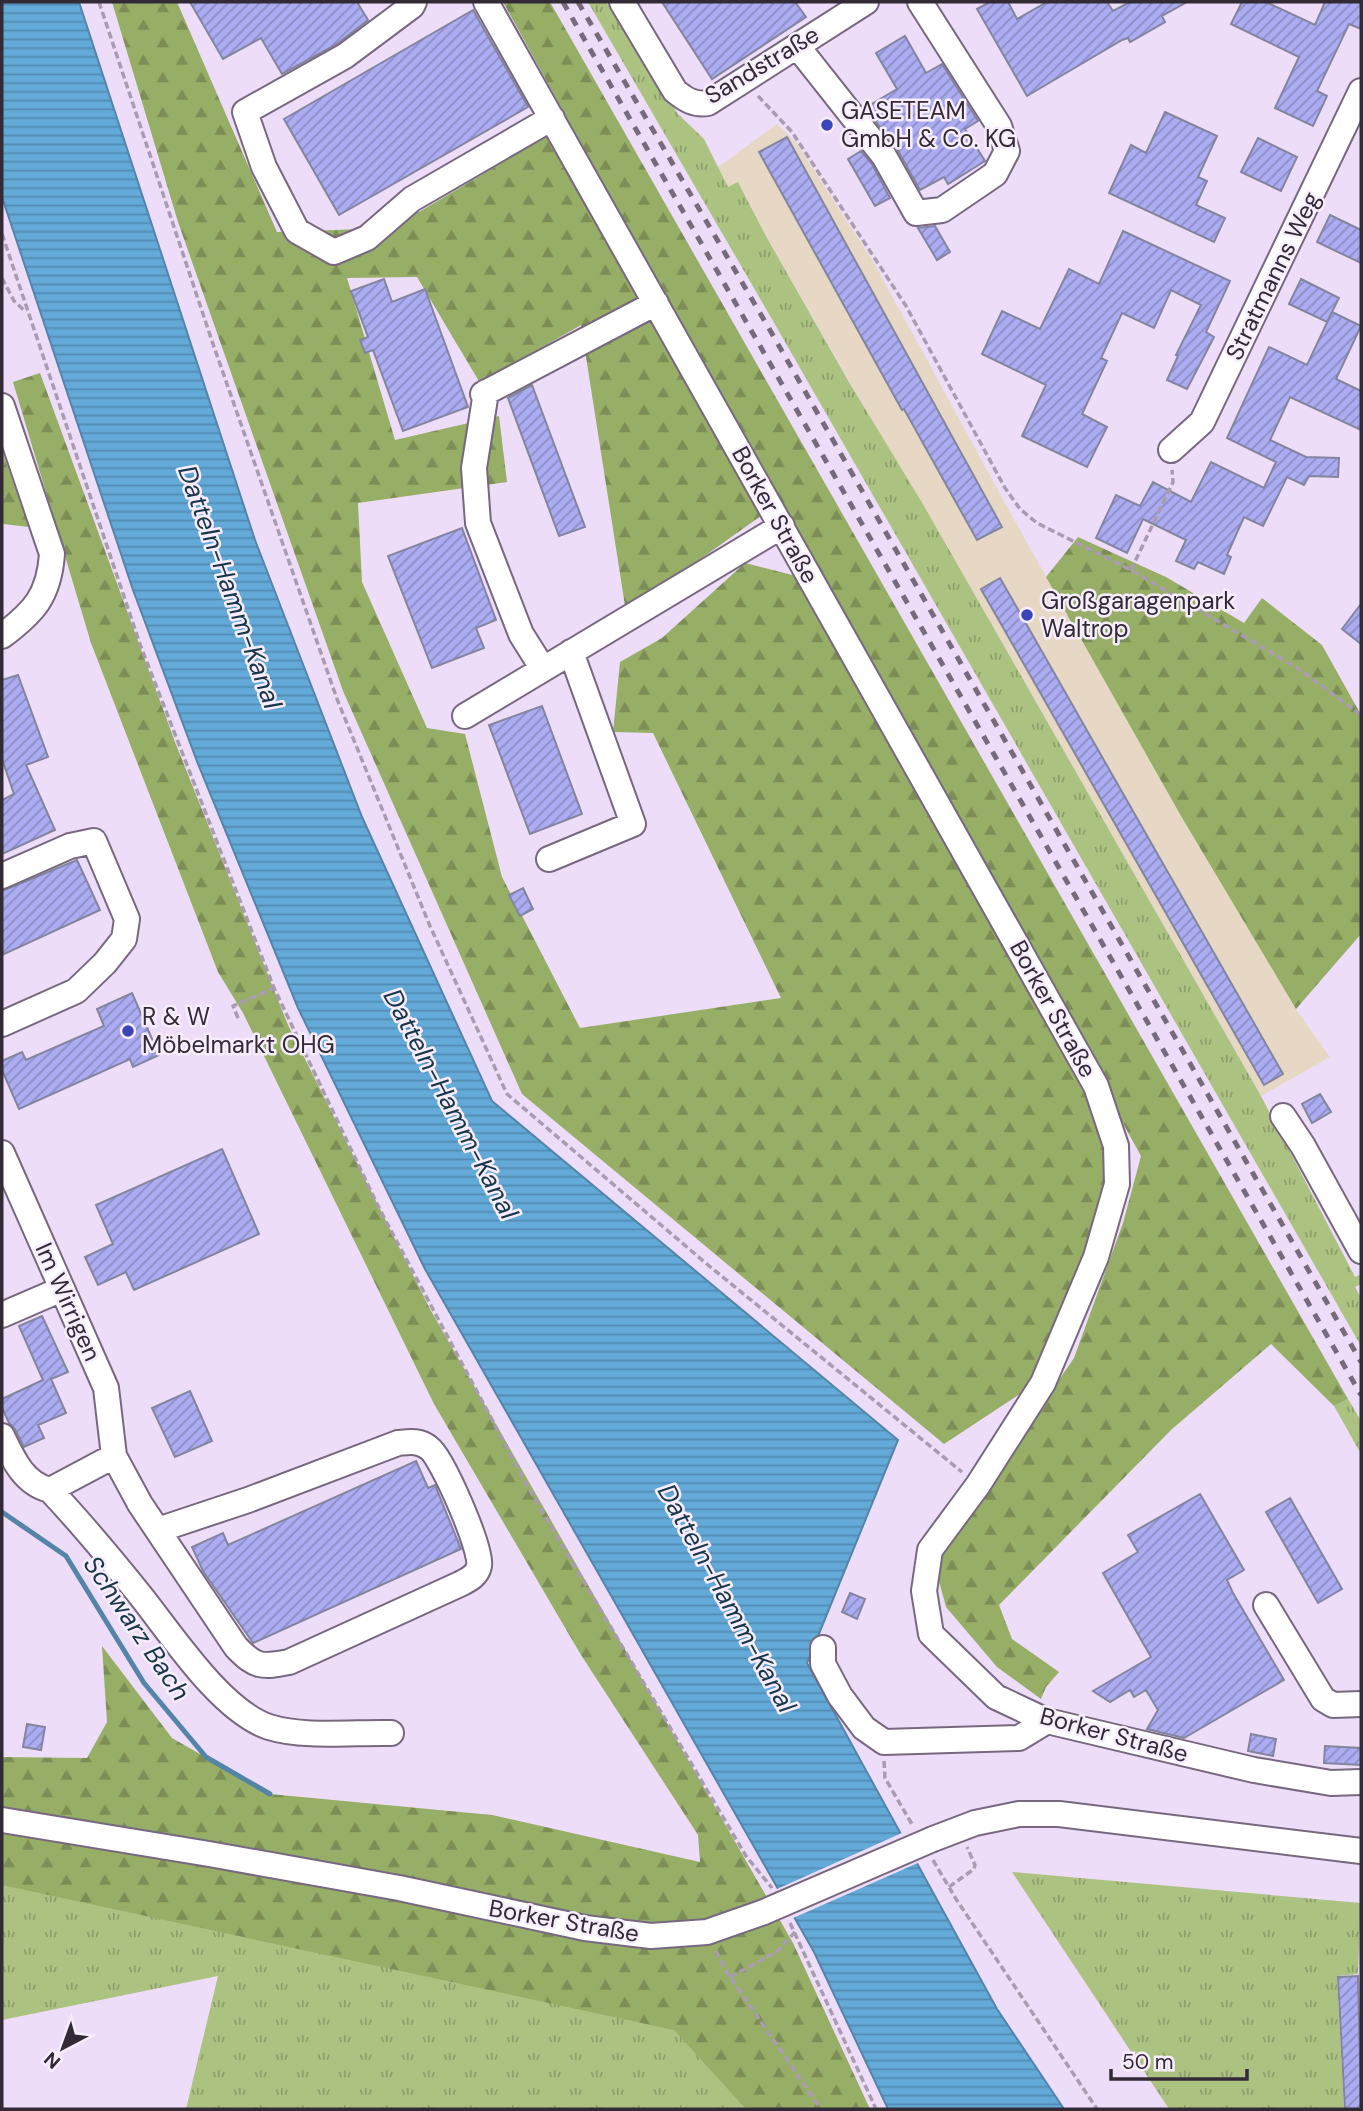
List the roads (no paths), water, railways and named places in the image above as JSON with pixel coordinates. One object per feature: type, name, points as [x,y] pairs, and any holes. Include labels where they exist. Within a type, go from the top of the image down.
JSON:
[{"type":"street","points":[[414,2],[345,56],[244,112],[264,167],[297,231],[334,252],[367,238],[412,199],[552,118]]},
{"type":"street","name":"Borker Straße","points":[[486,2],[1096,1086],[1116,1146],[1117,1184],[1096,1256],[1043,1383],[978,1485],[930,1550],[924,1591],[931,1634],[996,1697],[1047,1721],[1254,1770],[1331,1783],[1361,1782]]},
{"type":"street","name":"Sandstraße","points":[[622,2],[675,91],[686,100],[699,104],[708,103],[866,2]]},
{"type":"street","points":[[797,46],[884,156],[916,213],[942,210],[995,174],[1007,151],[999,126],[920,2]]},
{"type":"street","name":"Stratmanns Weg","points":[[1171,450],[1202,422],[1361,91]]},
{"type":"street","points":[[543,669],[521,634],[478,523],[474,468],[484,393],[656,303]]},
{"type":"street","points":[[2,406],[52,554],[48,580],[38,603],[26,618],[2,636]]},
{"type":"street","points":[[465,716],[782,526]]},
{"type":"street","points":[[549,859],[633,824],[571,652]]},
{"type":"street","points":[[2,876],[70,846],[94,841],[127,919],[124,939],[105,963],[76,991],[2,1024]]},
{"type":"street","points":[[1283,1116],[1303,1146],[1361,1251]]},
{"type":"street","name":"Im Wirrigen","points":[[2,1153],[106,1388],[114,1457]]},
{"type":"street","points":[[2,1315],[62,1289]]},
{"type":"street","points":[[2,1436],[18,1467],[38,1487],[50,1490],[77,1518],[204,1674],[227,1700],[250,1719],[271,1728],[300,1732],[391,1732]]},
{"type":"street","points":[[50,1490],[114,1457],[140,1504],[236,1647],[248,1660],[263,1667],[289,1662],[460,1584],[473,1578],[479,1568],[480,1555],[436,1455],[427,1446],[414,1441],[398,1443],[248,1500],[158,1530]]},
{"type":"street","points":[[1266,1605],[1323,1699],[1333,1705],[1361,1704]]},
{"type":"street","points":[[823,1648],[823,1664],[840,1696],[864,1728],[884,1742],[1019,1738],[1047,1721]]},
{"type":"street","name":"Borker Straße","points":[[2,1820],[385,1886],[585,1928],[651,1936],[707,1932],[926,1842],[986,1820],[1019,1814],[1059,1814],[1361,1851]]},
{"type":"water","name":"Datteln-Hamm-Kanal","points":[[2,2],[79,2],[255,540],[362,817],[492,1101],[898,1440],[807,1663],[997,2009],[1064,2109],[888,2109],[814,1952],[425,1269],[298,1008],[198,764],[133,590],[2,197]]},
{"type":"waterway","name":"Schwarz Bach","points":[[2,1512],[66,1556],[144,1683],[206,1757],[270,1794]]},
{"type":"railway","points":[[563,2],[1361,1395]]},
{"type":"railway","points":[[578,2],[767,325],[1361,1362]]},
{"type":"place","name":"GASETEAM GmbH & Co. KG","points":[[827,125]]},
{"type":"place","name":"Großgaragenpark Waltrop","points":[[1027,615]]},
{"type":"place","name":"R & W Möbelmarkt OHG","points":[[128,1031]]}]
